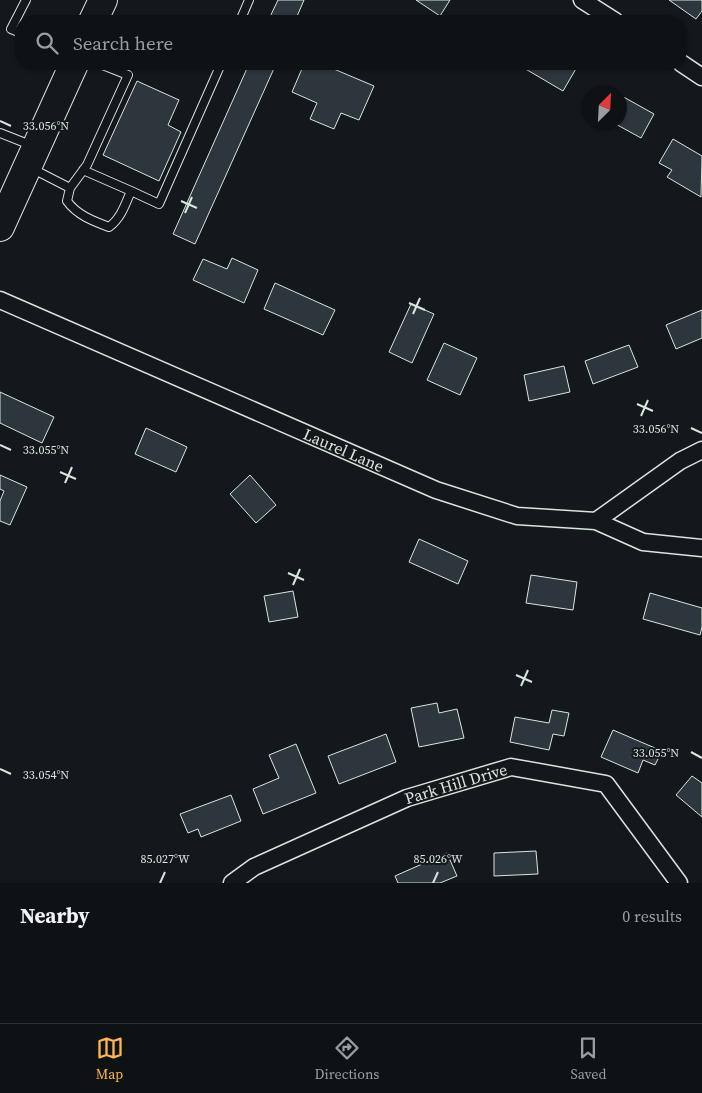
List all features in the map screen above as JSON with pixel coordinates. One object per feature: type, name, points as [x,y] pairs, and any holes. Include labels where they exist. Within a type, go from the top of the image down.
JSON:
[{"type":"highway","points":[[96,15],[103,0]]},
{"type":"highway","points":[[0,227],[71,70]]},
{"type":"street","points":[[582,0],[606,15]]},
{"type":"street","points":[[687,67],[702,77]]},
{"type":"street","name":"Laurel Lane","points":[[0,300],[436,490],[517,516],[596,521],[642,542],[702,548]]},
{"type":"street","points":[[596,521],[680,461],[702,450]]},
{"type":"street","name":"Park Hill Drive","points":[[232,883],[254,867],[407,798],[511,767],[606,784],[679,883]]},
{"type":"lane","points":[[18,15],[26,0]]},
{"type":"lane","points":[[242,15],[247,1]]},
{"type":"lane","points":[[15,21],[11,29],[15,31]]},
{"type":"lane","points":[[114,70],[128,76],[87,165],[70,188],[67,201],[74,210],[92,221],[109,227],[123,212],[131,191]]},
{"type":"lane","points":[[83,170],[159,204],[218,70]]},
{"type":"lane","points":[[0,133],[70,188]]},
{"type":"building","points":[[278,0],[304,0],[298,15],[271,15]]},
{"type":"building","points":[[416,0],[450,0],[441,15]]},
{"type":"building","points":[[669,0],[702,0],[702,11],[696,19]]},
{"type":"building","points":[[246,70],[273,70],[195,244],[173,234]]},
{"type":"building","points":[[301,70],[336,70],[374,86],[359,120],[341,113],[334,129],[310,119],[317,103],[292,92]]},
{"type":"building","points":[[527,70],[575,70],[563,91]]},
{"type":"building","points":[[137,81],[179,100],[168,125],[181,132],[159,181],[103,155]]},
{"type":"building","points":[[627,99],[654,114],[641,138],[626,130]]},
{"type":"building","points":[[673,139],[702,156],[701,197],[667,177],[672,170],[659,163]]},
{"type":"building","points":[[232,258],[258,270],[244,303],[193,280],[203,259],[227,269]]},
{"type":"building","points":[[275,283],[335,310],[323,335],[264,309]]},
{"type":"building","points":[[411,304],[434,314],[412,363],[389,352]]},
{"type":"building","points":[[702,310],[702,338],[676,349],[666,325]]},
{"type":"building","points":[[444,343],[477,358],[460,395],[427,380]]},
{"type":"building","points":[[629,345],[638,367],[593,384],[585,361]]},
{"type":"building","points":[[564,366],[570,392],[529,401],[524,375]]},
{"type":"building","points":[[0,392],[54,417],[42,443],[0,423]]},
{"type":"building","points":[[146,428],[187,447],[176,472],[135,454]]},
{"type":"building","points":[[0,475],[27,487],[10,525],[0,521],[0,501],[4,491],[0,489]]},
{"type":"building","points":[[250,475],[276,505],[256,523],[230,494]]},
{"type":"building","points":[[419,539],[468,561],[458,584],[409,562]]},
{"type":"building","points":[[531,575],[577,582],[573,610],[526,603]]},
{"type":"building","points":[[293,591],[298,617],[269,622],[264,596]]},
{"type":"building","points":[[650,593],[702,608],[700,635],[643,619]]},
{"type":"building","points":[[437,703],[439,713],[457,709],[464,738],[419,747],[411,708]]},
{"type":"building","points":[[552,710],[569,713],[564,736],[553,734],[549,750],[510,742],[515,717],[549,723]]},
{"type":"building","points":[[613,730],[662,751],[655,765],[643,760],[638,773],[601,757]]},
{"type":"building","points":[[386,734],[396,762],[339,784],[328,756]]},
{"type":"building","points":[[296,744],[316,793],[263,814],[253,789],[279,778],[269,755]]},
{"type":"building","points":[[692,776],[702,783],[702,817],[676,795]]},
{"type":"building","points":[[231,795],[241,821],[201,837],[198,829],[188,833],[180,814]]},
{"type":"building","points":[[536,851],[538,874],[494,876],[494,853]]},
{"type":"building","points":[[447,853],[457,876],[440,883],[398,883],[395,876]]}]
